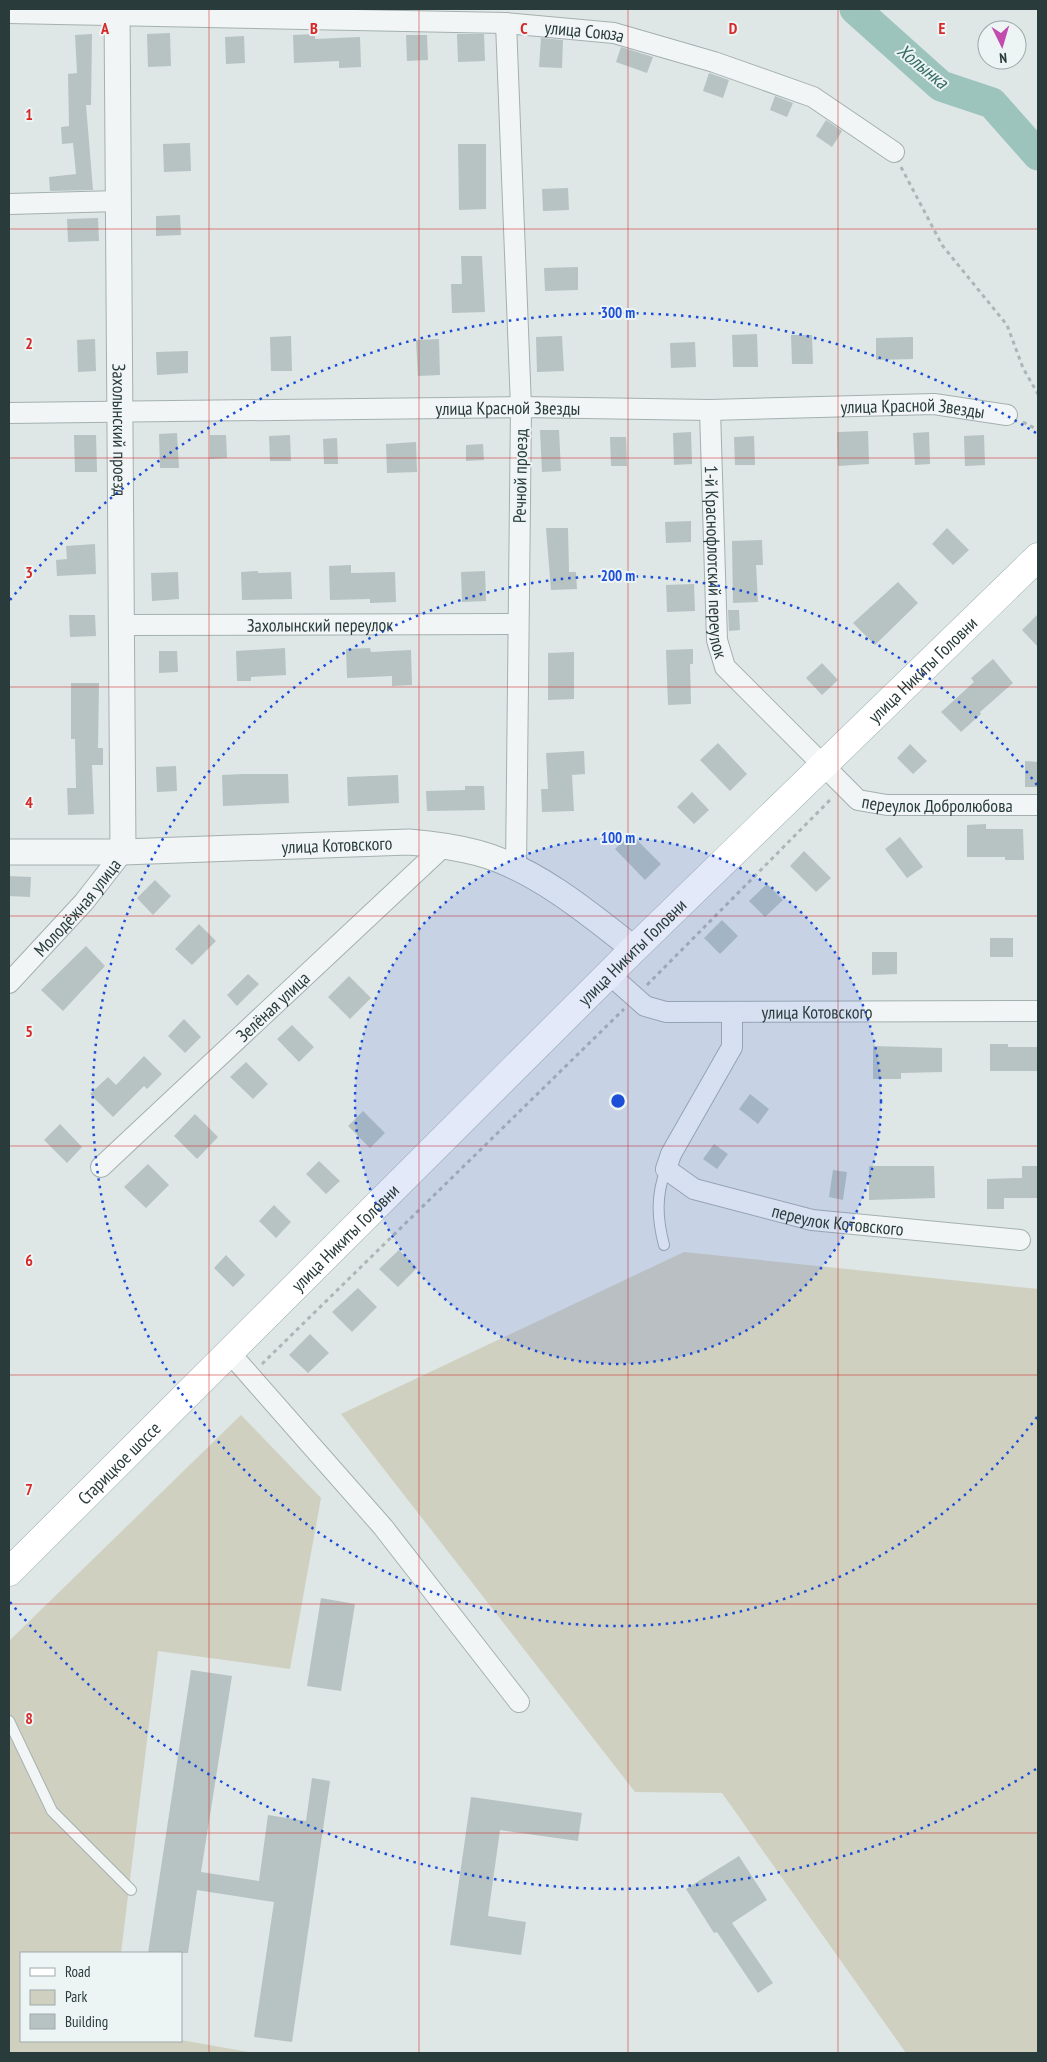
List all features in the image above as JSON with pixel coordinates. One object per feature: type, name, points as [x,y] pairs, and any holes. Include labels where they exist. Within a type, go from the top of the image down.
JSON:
[{"type":"main road","name":"улица Никиты Головни","points":[[230,1352],[822,764],[1038,557]]},
{"type":"main road","name":"Старицкое шоссе","points":[[9,1572],[230,1352]]},
{"type":"street","name":"улица Союза","points":[[9,12],[117,12],[506,24],[614,33],[714,62],[813,97],[894,152]]},
{"type":"street","name":"Захолынский проезд","points":[[117,12],[123,852]]},
{"type":"street","name":"Речной проезд","points":[[506,24],[521,407],[516,868]]},
{"type":"street","points":[[9,204],[119,201]]},
{"type":"street","name":"улица Красной Звезды","points":[[9,413],[521,407],[710,410],[934,404],[1007,414]]},
{"type":"street","name":"1-й Краснофлотский переулок","points":[[710,410],[717,640],[725,667],[822,764]]},
{"type":"street","name":"Захолынский переулок","points":[[121,625],[518,624]]},
{"type":"street","name":"переулок Добролюбова","points":[[822,764],[858,800],[887,805],[1038,805]]},
{"type":"street","name":"улица Котовского","points":[[9,852],[123,852],[409,842],[445,845],[479,853],[516,868],[582,908],[634,949]]},
{"type":"street","name":"Зелёная улица","points":[[100,1166],[445,845]]},
{"type":"street","name":"Молодёжная улица","points":[[9,983],[84,902],[123,852]]},
{"type":"street","name":"улица Котовского","points":[[609,974],[645,1006],[666,1012],[1038,1011]]},
{"type":"street","points":[[666,1169],[671,1154],[732,1047],[732,1012]]},
{"type":"street","name":"переулок Котовского","points":[[666,1169],[694,1188],[812,1220],[1020,1240]]},
{"type":"street","points":[[230,1352],[384,1527],[519,1702]]},
{"type":"lane","points":[[664,1245],[657,1206],[661,1182],[666,1169]]},
{"type":"lane","points":[[9,1721],[52,1811],[131,1890]]},
{"type":"path","points":[[894,152],[942,245],[1007,325],[1023,368],[1038,394]]},
{"type":"path","points":[[250,1376],[635,997],[844,786]]},
{"type":"green space","points":[[684,1252],[1038,1289],[1038,2053],[906,2053],[722,1793],[635,1792],[341,1414]]},
{"type":"green space","points":[[241,1415],[321,1498],[290,1669],[158,1651],[121,1952],[20,1952],[20,2042],[182,2042],[182,2040],[254,2053],[9,2053],[9,1641]]},
{"type":"building","points":[[170,33],[171,66],[148,67],[147,34]]},
{"type":"building","points":[[92,34],[91,105],[86,105],[93,190],[50,191],[49,177],[76,174],[73,143],[62,144],[61,127],[69,126],[68,74],[77,73],[75,35]]},
{"type":"building","points":[[315,34],[315,39],[360,37],[361,67],[339,68],[339,61],[294,63],[293,35]]},
{"type":"building","points":[[457,34],[484,34],[485,61],[458,62]]},
{"type":"building","points":[[406,35],[427,35],[428,60],[407,61]]},
{"type":"building","points":[[244,36],[245,63],[226,64],[225,37]]},
{"type":"building","points":[[541,38],[563,40],[562,68],[539,67]]},
{"type":"building","points":[[621,47],[653,57],[647,73],[616,62]]},
{"type":"building","points":[[709,73],[729,80],[723,98],[703,91]]},
{"type":"building","points":[[775,96],[793,103],[787,117],[770,110]]},
{"type":"building","points":[[826,120],[842,131],[832,147],[816,136]]},
{"type":"building","points":[[190,143],[191,171],[164,172],[163,144]]},
{"type":"building","points":[[458,144],[486,144],[486,209],[459,210]]},
{"type":"building","points":[[568,188],[569,210],[543,211],[542,189]]},
{"type":"building","points":[[180,215],[181,235],[156,236],[156,216]]},
{"type":"building","points":[[98,218],[99,241],[68,242],[67,219]]},
{"type":"building","points":[[461,256],[482,256],[485,312],[452,313],[451,284],[462,284]]},
{"type":"building","points":[[578,267],[578,290],[545,291],[544,268]]},
{"type":"building","points":[[757,334],[758,367],[733,367],[732,335]]},
{"type":"building","points":[[791,335],[812,335],[813,364],[792,364]]},
{"type":"building","points":[[291,336],[292,371],[271,371],[270,337]]},
{"type":"building","points":[[562,336],[564,371],[537,372],[536,337]]},
{"type":"building","points":[[913,337],[913,359],[876,360],[876,338]]},
{"type":"building","points":[[95,339],[96,371],[78,372],[77,340]]},
{"type":"building","points":[[439,339],[440,375],[418,376],[416,340]]},
{"type":"building","points":[[695,342],[696,367],[671,368],[670,343]]},
{"type":"building","points":[[188,351],[188,373],[157,375],[156,352]]},
{"type":"building","points":[[540,430],[559,430],[561,471],[542,472]]},
{"type":"building","points":[[868,431],[869,464],[838,466],[837,432]]},
{"type":"building","points":[[691,432],[692,464],[674,465],[673,433]]},
{"type":"building","points":[[929,432],[930,464],[915,465],[913,433]]},
{"type":"building","points":[[177,433],[179,468],[160,468],[159,434]]},
{"type":"building","points":[[74,435],[96,435],[97,472],[75,472]]},
{"type":"building","points":[[210,435],[226,435],[227,458],[210,459]]},
{"type":"building","points":[[290,435],[291,461],[270,461],[269,436]]},
{"type":"building","points":[[984,435],[985,465],[965,466],[964,436]]},
{"type":"building","points":[[754,436],[755,465],[735,465],[734,437]]},
{"type":"building","points":[[610,437],[626,437],[627,466],[611,466]]},
{"type":"building","points":[[337,438],[338,464],[324,464],[323,439]]},
{"type":"building","points":[[416,442],[417,472],[387,473],[386,444]]},
{"type":"building","points":[[483,444],[484,460],[466,461],[466,445]]},
{"type":"building","points":[[691,521],[691,542],[666,543],[665,522]]},
{"type":"building","points":[[546,528],[568,528],[569,572],[576,572],[577,589],[551,590]]},
{"type":"building","points":[[947,528],[969,550],[953,565],[932,544]]},
{"type":"building","points":[[762,540],[763,565],[756,565],[758,602],[733,603],[732,541]]},
{"type":"building","points":[[95,544],[96,574],[57,576],[56,560],[67,559],[66,546]]},
{"type":"building","points":[[351,565],[351,573],[395,572],[396,602],[370,603],[370,599],[330,600],[329,566]]},
{"type":"building","points":[[258,571],[258,573],[291,572],[292,599],[242,600],[241,572]]},
{"type":"building","points":[[485,571],[486,601],[462,602],[461,572]]},
{"type":"building","points":[[178,572],[179,599],[152,601],[151,573]]},
{"type":"building","points":[[898,582],[918,603],[875,645],[853,623]]},
{"type":"building","points":[[694,584],[695,611],[667,612],[666,585]]},
{"type":"building","points":[[728,610],[739,610],[740,630],[729,631]]},
{"type":"building","points":[[1038,614],[1038,647],[1022,630]]},
{"type":"building","points":[[69,615],[95,615],[96,636],[70,637]]},
{"type":"building","points":[[285,648],[286,675],[251,677],[251,681],[237,681],[236,651]]},
{"type":"building","points":[[370,648],[371,652],[411,650],[412,685],[392,686],[392,676],[347,678],[346,649]]},
{"type":"building","points":[[693,649],[693,664],[690,664],[691,704],[668,705],[666,650]]},
{"type":"building","points":[[159,651],[177,651],[178,672],[159,673]]},
{"type":"building","points":[[574,652],[574,699],[548,700],[548,653]]},
{"type":"building","points":[[993,659],[1013,683],[980,712],[981,714],[961,732],[941,712],[974,682],[971,678]]},
{"type":"building","points":[[822,663],[838,680],[822,695],[806,678]]},
{"type":"building","points":[[71,683],[99,683],[98,748],[103,748],[103,765],[92,765],[94,814],[68,815],[67,788],[76,788],[75,739],[71,739]]},
{"type":"building","points":[[718,743],[747,774],[730,791],[700,760]]},
{"type":"building","points":[[910,744],[927,761],[913,774],[897,758]]},
{"type":"building","points":[[584,751],[585,774],[572,775],[574,811],[542,812],[541,789],[548,789],[546,753]]},
{"type":"building","points":[[1025,761],[1038,762],[1038,787],[1025,787]]},
{"type":"building","points":[[176,766],[177,791],[157,792],[156,767]]},
{"type":"building","points":[[288,774],[289,803],[223,806],[222,775]]},
{"type":"building","points":[[398,775],[399,803],[348,806],[347,777]]},
{"type":"building","points":[[465,786],[484,786],[485,810],[427,811],[426,791],[465,790]]},
{"type":"building","points":[[692,792],[709,810],[694,824],[677,807]]},
{"type":"building","points":[[986,824],[986,829],[1023,829],[1024,860],[1005,860],[1005,857],[967,857],[967,825]]},
{"type":"building","points":[[631,834],[661,864],[645,880],[615,849]]},
{"type":"building","points":[[900,837],[923,867],[907,878],[885,849]]},
{"type":"building","points":[[804,851],[831,878],[816,892],[790,866]]},
{"type":"building","points":[[9,876],[31,877],[30,897],[9,896]]},
{"type":"building","points":[[155,880],[171,896],[153,915],[137,898]]},
{"type":"building","points":[[767,884],[783,900],[765,917],[749,901]]},
{"type":"building","points":[[722,920],[738,936],[720,954],[704,938]]},
{"type":"building","points":[[199,924],[216,941],[192,965],[175,949]]},
{"type":"building","points":[[990,938],[1013,938],[1013,957],[990,957]]},
{"type":"building","points":[[86,946],[105,966],[63,1011],[41,990]]},
{"type":"building","points":[[872,952],[897,952],[897,974],[872,975]]},
{"type":"building","points":[[248,974],[259,984],[237,1006],[227,995]]},
{"type":"building","points":[[349,976],[371,998],[350,1019],[328,997]]},
{"type":"building","points":[[184,1019],[201,1037],[185,1053],[168,1036]]},
{"type":"building","points":[[292,1025],[314,1047],[299,1062],[277,1039]]},
{"type":"building","points":[[990,1044],[1008,1044],[1008,1047],[1038,1047],[1038,1071],[990,1071]]},
{"type":"building","points":[[873,1046],[942,1048],[942,1072],[901,1073],[901,1079],[873,1079]]},
{"type":"building","points":[[144,1056],[162,1074],[147,1089],[144,1086],[113,1117],[90,1094],[108,1077],[116,1085]]},
{"type":"building","points":[[246,1062],[268,1084],[253,1099],[230,1077]]},
{"type":"building","points":[[750,1094],[769,1109],[758,1124],[739,1109]]},
{"type":"building","points":[[363,1111],[385,1133],[370,1148],[348,1126]]},
{"type":"building","points":[[195,1114],[218,1137],[197,1159],[174,1136]]},
{"type":"building","points":[[60,1124],[82,1147],[67,1163],[44,1140]]},
{"type":"building","points":[[714,1144],[728,1154],[717,1169],[703,1159]]},
{"type":"building","points":[[319,1161],[340,1181],[326,1194],[306,1174]]},
{"type":"building","points":[[148,1164],[169,1185],[146,1208],[124,1187]]},
{"type":"building","points":[[869,1166],[934,1166],[935,1198],[869,1200]]},
{"type":"building","points":[[1022,1166],[1038,1166],[1038,1198],[1004,1198],[1004,1209],[987,1209],[987,1179],[1022,1178]]},
{"type":"building","points":[[833,1170],[847,1172],[843,1200],[829,1197]]},
{"type":"building","points":[[274,1205],[291,1222],[276,1238],[259,1221]]},
{"type":"building","points":[[399,1250],[417,1268],[398,1287],[379,1269]]},
{"type":"building","points":[[226,1255],[245,1275],[233,1287],[214,1268]]},
{"type":"building","points":[[358,1288],[377,1307],[352,1332],[332,1312]]},
{"type":"building","points":[[310,1334],[329,1353],[308,1373],[289,1355]]},
{"type":"building","points":[[321,1598],[355,1604],[341,1691],[307,1686]]},
{"type":"building","points":[[191,1670],[232,1676],[201,1872],[259,1881],[268,1815],[306,1821],[312,1778],[330,1781],[292,2042],[254,2037],[274,1902],[197,1890],[188,1953],[148,1952]]},
{"type":"building","points":[[471,1797],[582,1813],[578,1841],[500,1830],[488,1916],[526,1922],[521,1955],[450,1945]]},
{"type":"building","points":[[739,1856],[767,1900],[732,1923],[773,1983],[758,1993],[717,1932],[714,1933],[686,1889]]},
{"type":"waterway","name":"Холынка","points":[[855,9],[941,86],[992,103],[1038,155]]}]
